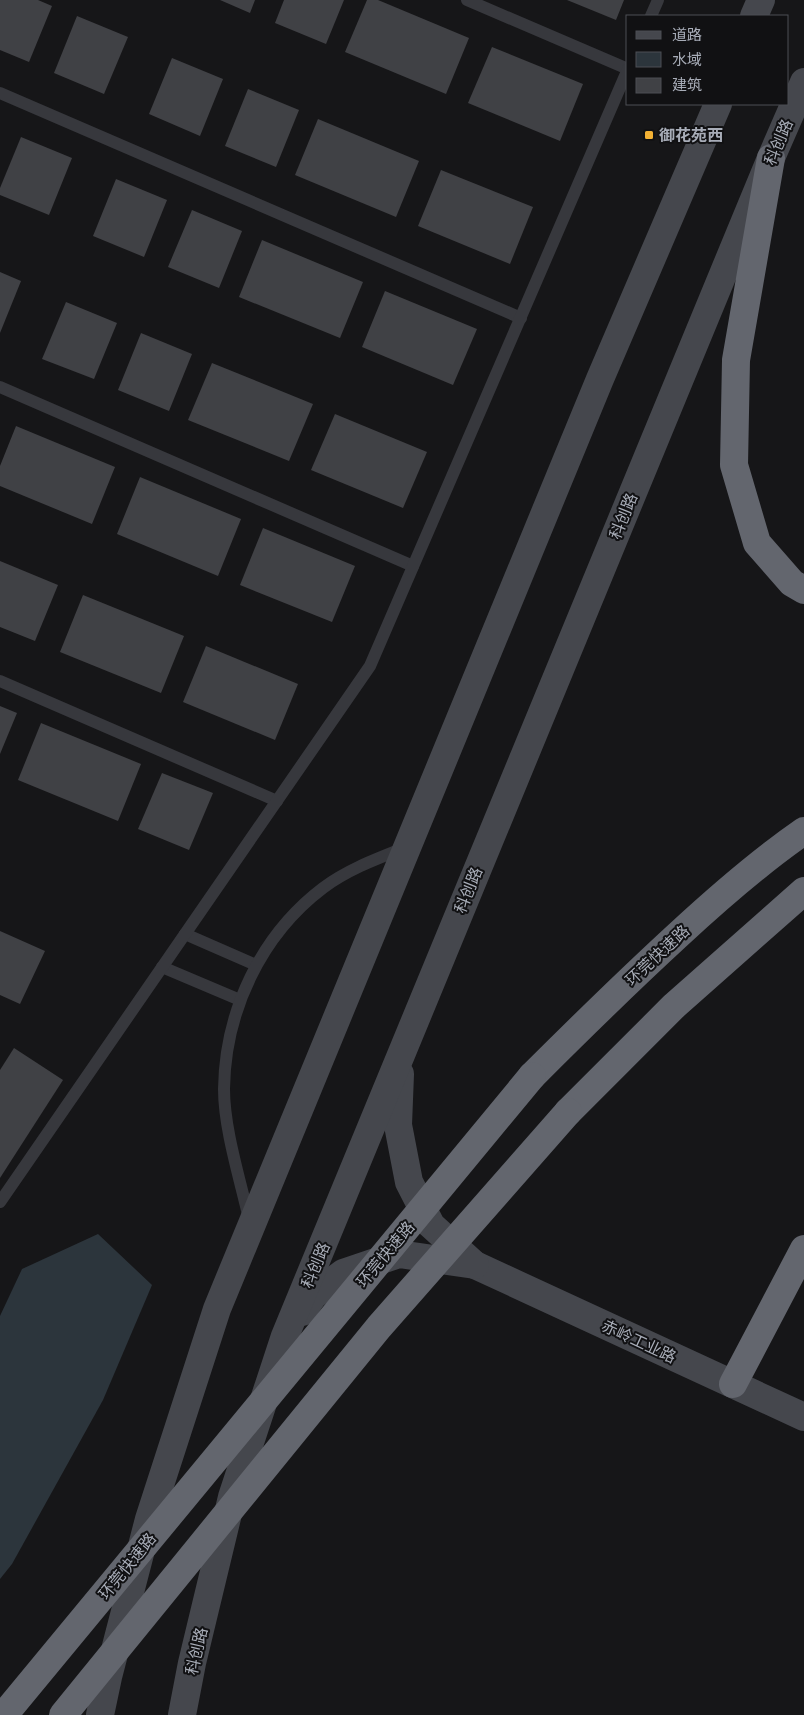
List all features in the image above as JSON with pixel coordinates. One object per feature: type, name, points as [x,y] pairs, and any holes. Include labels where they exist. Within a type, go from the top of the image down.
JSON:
[{"type":"highway","points":[[771,158],[736,360],[734,465],[757,543],[792,584],[804,590]]},
{"type":"highway","name":"环莞快速路","points":[[4,1715],[532,1076],[617,991],[707,908],[776,850],[804,831]]},
{"type":"highway","points":[[63,1715],[379,1327],[568,1112],[674,1006],[804,891]]},
{"type":"highway","points":[[734,1384],[804,1249]]},
{"type":"main road","points":[[754,15],[761,0]]},
{"type":"main road","name":"科创路","points":[[182,1715],[192,1663],[232,1497],[285,1336],[804,82]]},
{"type":"main road","points":[[100,1715],[108,1676],[149,1519],[217,1309],[596,389],[718,105]]},
{"type":"main road","points":[[401,1054],[398,1125],[409,1182],[431,1225],[474,1265]]},
{"type":"main road","points":[[285,1336],[313,1296],[342,1274],[398,1254],[474,1265]]},
{"type":"main road","name":"赤岭工业路","points":[[474,1265],[804,1417]]},
{"type":"lane","points":[[467,0],[626,68]]},
{"type":"lane","points":[[651,15],[658,0]]},
{"type":"lane","points":[[0,1202],[370,666],[626,74]]},
{"type":"lane","points":[[0,93],[520,318]]},
{"type":"lane","points":[[0,387],[414,566]]},
{"type":"lane","points":[[0,681],[277,801]]},
{"type":"lane","points":[[251,1227],[230,1136],[224,1089],[228,1043],[240,1000],[256,965],[288,919],[323,888],[363,864],[406,847]]},
{"type":"lane","points":[[185,934],[256,965]]},
{"type":"lane","points":[[162,967],[240,1000]]},
{"type":"water","points":[[98,1234],[152,1285],[103,1400],[12,1564],[0,1579],[0,1316],[22,1269]]},
{"type":"building","points":[[0,0],[38,0],[52,6],[29,62],[0,50]]},
{"type":"building","points":[[220,0],[255,0],[250,13]]},
{"type":"building","points":[[284,0],[344,0],[326,44],[275,23]]},
{"type":"building","points":[[367,0],[378,0],[469,38],[446,94],[345,52]]},
{"type":"building","points":[[567,0],[624,0],[616,20]]},
{"type":"building","points":[[77,16],[128,37],[104,94],[54,73]]},
{"type":"building","points":[[492,47],[583,84],[560,141],[468,103]]},
{"type":"building","points":[[172,58],[223,79],[200,136],[149,114]]},
{"type":"building","points":[[248,89],[299,110],[276,167],[225,146]]},
{"type":"building","points":[[318,119],[419,161],[396,217],[295,175]]},
{"type":"building","points":[[21,137],[72,158],[49,215],[0,195],[0,188]]},
{"type":"building","points":[[441,170],[533,207],[510,264],[418,226]]},
{"type":"building","points":[[116,179],[167,200],[144,257],[93,236]]},
{"type":"building","points":[[192,210],[242,231],[219,288],[168,267]]},
{"type":"building","points":[[262,240],[363,282],[340,338],[239,297]]},
{"type":"building","points":[[0,272],[21,281],[0,333]]},
{"type":"building","points":[[385,291],[477,329],[453,385],[362,347]]},
{"type":"building","points":[[66,302],[117,323],[94,379],[42,359]]},
{"type":"building","points":[[141,333],[192,354],[169,411],[118,390]]},
{"type":"building","points":[[212,363],[313,404],[289,461],[188,420]]},
{"type":"building","points":[[335,414],[427,452],[403,508],[311,470]]},
{"type":"building","points":[[16,426],[115,467],[92,524],[0,486],[0,466]]},
{"type":"building","points":[[140,477],[241,519],[218,576],[117,534]]},
{"type":"building","points":[[263,528],[355,566],[332,622],[240,585]]},
{"type":"building","points":[[0,561],[58,585],[35,641],[0,627]]},
{"type":"building","points":[[83,595],[184,636],[161,693],[60,652]]},
{"type":"building","points":[[206,646],[298,684],[275,740],[183,702]]},
{"type":"building","points":[[0,706],[17,713],[0,754]]},
{"type":"building","points":[[41,723],[141,764],[118,821],[18,780]]},
{"type":"building","points":[[162,773],[213,793],[189,850],[138,829]]},
{"type":"building","points":[[0,931],[45,951],[20,1004],[0,995]]},
{"type":"building","points":[[14,1048],[63,1080],[0,1178],[0,1070]]},
{"type":"place","name":"御花苑西","points":[[649,135]]}]
